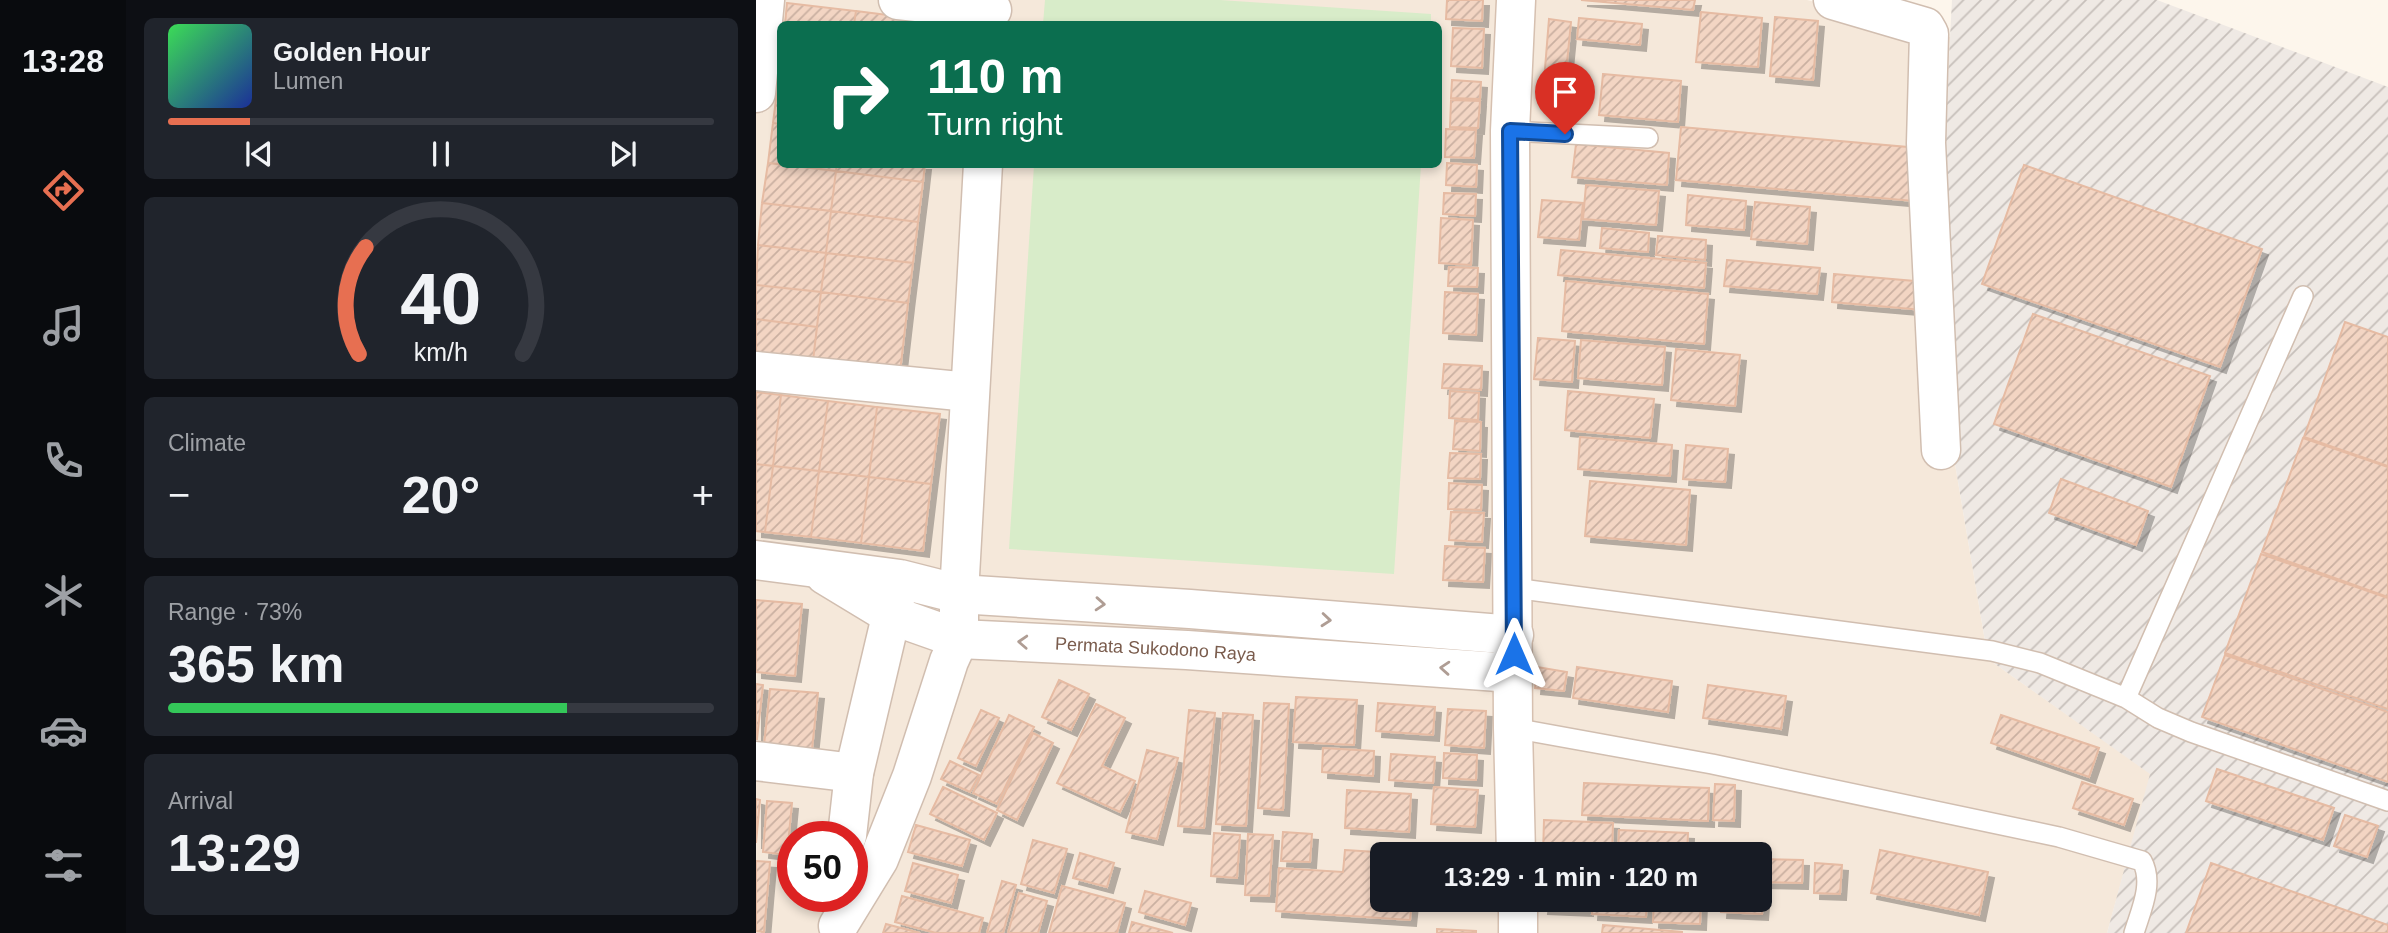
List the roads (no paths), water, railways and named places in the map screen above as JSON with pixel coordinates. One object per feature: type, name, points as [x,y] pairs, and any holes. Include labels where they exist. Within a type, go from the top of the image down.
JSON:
[{"type":"street","points":[[756,93],[765,0]]},
{"type":"street","points":[[898,0],[992,11]]},
{"type":"street","points":[[1516,0],[1510,131],[1516,842]]},
{"type":"street","points":[[1833,0],[1925,27],[1929,34],[1926,143],[1941,450]]},
{"type":"street","points":[[838,918],[879,859],[891,834],[949,661],[959,639],[959,594],[983,168]]},
{"type":"street","points":[[756,370],[970,391]]},
{"type":"street","name":"Permata Sukodono Raya","points":[[756,560],[900,579],[959,594],[1514,635]]},
{"type":"street","name":"Permata Sukodono Raya","points":[[814,568],[891,615],[959,639],[1187,650],[1513,673]]},
{"type":"street","points":[[849,821],[854,773],[900,579]]},
{"type":"street","points":[[1187,650],[1190,609]]},
{"type":"street","points":[[756,761],[854,773]]},
{"type":"street","points":[[1518,912],[1518,933]]},
{"type":"lane","points":[[1510,131],[1648,138]]},
{"type":"lane","points":[[2126,698],[2303,296]]},
{"type":"lane","points":[[1513,588],[1992,651],[2040,663],[2126,698],[2158,718],[2191,732],[2388,801]]},
{"type":"lane","points":[[1513,728],[1726,766],[2059,837],[2141,861],[2148,872],[2146,892],[2134,933]]}]
